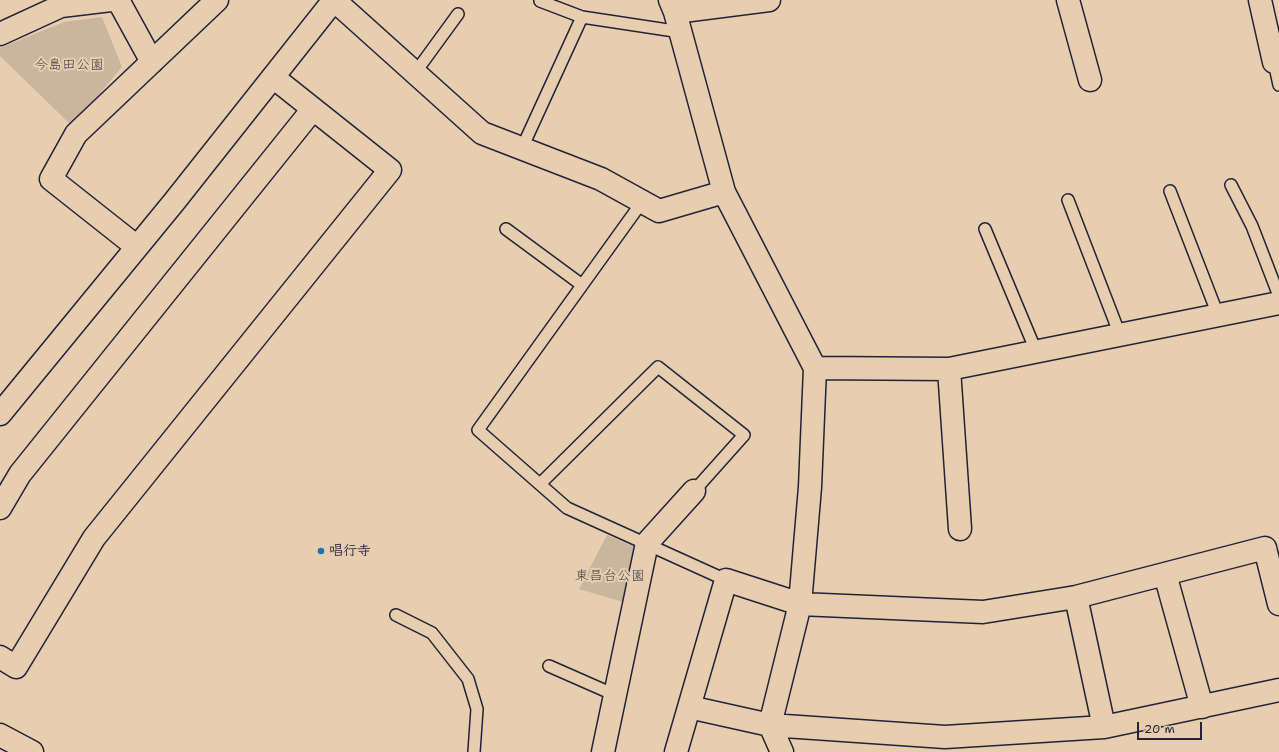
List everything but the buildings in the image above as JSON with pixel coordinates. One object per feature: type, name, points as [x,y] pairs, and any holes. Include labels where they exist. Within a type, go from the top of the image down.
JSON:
[{"type":"street","points":[[0,34],[61,6],[111,0]]},
{"type":"street","points":[[118,0],[152,62]]},
{"type":"street","points":[[137,248],[51,179],[76,134],[216,0]]},
{"type":"street","points":[[0,414],[137,248],[334,0],[482,133],[601,179],[659,211],[724,192]]},
{"type":"street","points":[[769,0],[675,15],[724,192],[815,368],[810,487],[800,604],[770,725],[782,752]]},
{"type":"street","points":[[1068,0],[1090,80]]},
{"type":"street","points":[[1262,1],[1274,62]]},
{"type":"street","points":[[0,657],[16,666],[94,538],[390,170],[273,77]]},
{"type":"street","points":[[0,508],[20,474],[313,109]]},
{"type":"street","points":[[815,368],[949,369],[1279,303]]},
{"type":"street","points":[[949,369],[960,529]]},
{"type":"street","points":[[603,752],[647,543],[694,491]]},
{"type":"street","points":[[676,752],[726,580],[800,604],[983,612],[1076,598],[1265,548],[1279,604]]},
{"type":"street","points":[[1165,574],[1202,707]]},
{"type":"street","points":[[1076,598],[1104,727]]},
{"type":"street","points":[[689,707],[770,725],[946,737],[1104,727],[1279,690]]},
{"type":"street","points":[[0,735],[32,752]]},
{"type":"lane","points":[[540,1],[582,17],[675,15]]},
{"type":"lane","points":[[415,73],[458,14]]},
{"type":"lane","points":[[522,148],[582,17]]},
{"type":"lane","points":[[1274,62],[1279,85]]},
{"type":"lane","points":[[1231,185],[1252,226],[1279,296]]},
{"type":"lane","points":[[1170,190],[1218,315]]},
{"type":"lane","points":[[1068,200],[1120,335]]},
{"type":"lane","points":[[642,202],[478,430],[567,508],[726,580]]},
{"type":"lane","points":[[506,228],[582,285]]},
{"type":"lane","points":[[985,229],[1036,351]]},
{"type":"lane","points":[[540,484],[658,367],[744,434],[694,491]]},
{"type":"lane","points":[[396,615],[432,633],[468,679],[476,709],[474,752]]},
{"type":"lane","points":[[549,666],[615,695]]},
{"type":"green space","name":"今島田公園","points":[[102,17],[122,67],[72,126],[0,56],[0,48],[64,22]]},
{"type":"green space","name":"東昌台公園","points":[[607,535],[637,548],[626,603],[579,589]]},
{"type":"place","name":"唱行寺","points":[[321,551]]}]
